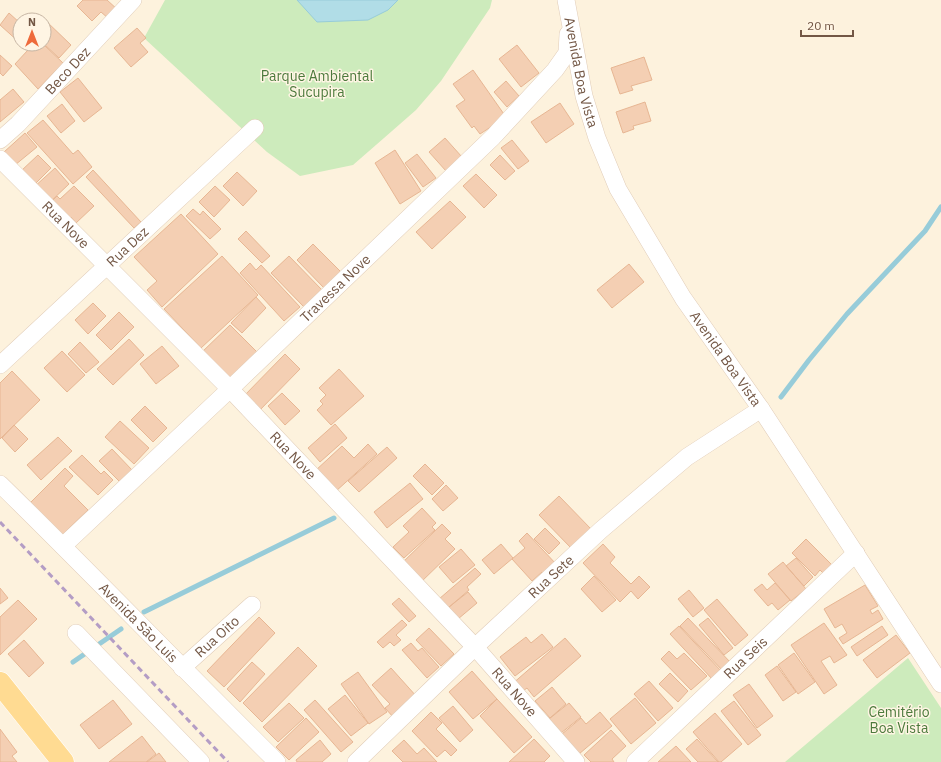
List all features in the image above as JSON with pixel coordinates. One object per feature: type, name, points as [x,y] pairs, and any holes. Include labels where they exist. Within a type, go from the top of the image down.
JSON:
[{"type":"main road","points":[[3,690],[63,762]]},
{"type":"street","name":"Beco Dez","points":[[0,140],[18,124],[133,0]]},
{"type":"street","name":"Travessa Nove","points":[[63,546],[482,148],[556,70],[567,52],[567,4]]},
{"type":"street","name":"Avenida Boa Vista","points":[[567,4],[584,96],[596,138],[618,189],[683,298],[761,409],[941,684]]},
{"type":"street","name":"Rua Dez","points":[[0,365],[255,128]]},
{"type":"street","name":"Rua Nove","points":[[0,159],[230,389],[475,647],[576,762]]},
{"type":"street","name":"Rua Sete","points":[[356,762],[475,647],[601,530],[682,462],[761,409]]},
{"type":"street","name":"Avenida São Luis","points":[[0,484],[277,762]]},
{"type":"street","name":"Rua Seis","points":[[635,762],[856,553]]},
{"type":"street","name":"Rua Oito","points":[[182,668],[252,605]]},
{"type":"street","points":[[80,638],[201,762]]},
{"type":"green space","name":"Parque Ambiental Sucupira","points":[[165,0],[492,0],[490,8],[441,81],[416,110],[353,165],[300,176],[267,152],[144,38]]},
{"type":"green space","name":"Cemitério Boa Vista","points":[[908,658],[941,708],[941,762],[785,762]]},
{"type":"water","points":[[297,0],[398,0],[388,10],[368,20],[317,22]]},
{"type":"building","points":[[83,0],[107,0],[118,10],[109,19],[101,12],[92,21],[77,6]]},
{"type":"building","points":[[9,13],[12,16],[12,36],[0,25]]},
{"type":"building","points":[[52,27],[71,45],[59,58],[52,51]]},
{"type":"building","points":[[137,28],[146,38],[140,43],[148,52],[131,67],[114,48]]},
{"type":"building","points":[[517,45],[539,73],[521,87],[499,59]]},
{"type":"building","points":[[26,52],[51,52],[63,63],[38,89],[15,64]]},
{"type":"building","points":[[0,55],[12,66],[3,76],[0,73]]},
{"type":"building","points":[[644,57],[652,80],[631,86],[633,90],[620,94],[611,68]]},
{"type":"building","points":[[473,70],[506,117],[480,134],[474,126],[472,128],[456,106],[465,100],[453,84]]},
{"type":"building","points":[[78,78],[102,108],[84,122],[60,92]]},
{"type":"building","points":[[506,81],[519,96],[507,107],[494,92]]},
{"type":"building","points":[[13,89],[24,102],[0,122],[0,100]]},
{"type":"building","points":[[645,102],[651,121],[633,126],[634,129],[623,133],[616,112]]},
{"type":"building","points":[[560,103],[574,124],[546,143],[531,122]]},
{"type":"building","points":[[62,104],[75,121],[61,133],[47,116]]},
{"type":"building","points":[[43,120],[73,154],[78,150],[92,167],[73,184],[27,133]]},
{"type":"building","points":[[25,133],[37,147],[15,165],[4,152]]},
{"type":"building","points":[[445,138],[462,157],[446,171],[429,152]]},
{"type":"building","points":[[512,140],[529,161],[518,169],[501,148]]},
{"type":"building","points":[[395,150],[421,191],[400,204],[375,163]]},
{"type":"building","points":[[417,154],[436,178],[423,187],[405,163]]},
{"type":"building","points":[[38,155],[51,168],[34,185],[21,171]]},
{"type":"building","points":[[500,155],[515,171],[505,180],[490,165]]},
{"type":"building","points":[[55,168],[69,184],[48,204],[33,188]]},
{"type":"building","points":[[93,170],[141,222],[134,228],[86,177]]},
{"type":"building","points":[[237,172],[257,191],[243,206],[223,186]]},
{"type":"building","points":[[476,174],[497,195],[484,208],[463,186]]},
{"type":"building","points":[[74,186],[94,206],[76,223],[71,217],[66,222],[49,204],[57,196],[60,199]]},
{"type":"building","points":[[215,186],[230,200],[214,217],[199,202]]},
{"type":"building","points":[[450,201],[466,217],[432,249],[416,232]]},
{"type":"building","points":[[193,209],[200,215],[203,211],[221,229],[210,239],[186,216]]},
{"type":"building","points":[[181,214],[218,254],[162,307],[147,290],[157,281],[134,257]]},
{"type":"building","points":[[246,231],[270,256],[262,263],[238,239]]},
{"type":"building","points":[[313,244],[341,272],[324,288],[297,260]]},
{"type":"building","points":[[222,256],[258,295],[201,348],[164,309]]},
{"type":"building","points":[[289,256],[322,290],[304,307],[271,273]]},
{"type":"building","points":[[250,263],[256,270],[261,265],[300,307],[284,321],[240,273]]},
{"type":"building","points":[[629,264],[644,282],[612,308],[597,290]]},
{"type":"building","points":[[256,297],[266,308],[242,333],[231,323]]},
{"type":"building","points":[[93,303],[106,316],[88,334],[75,320]]},
{"type":"building","points":[[119,312],[134,327],[111,350],[96,335]]},
{"type":"building","points":[[230,325],[257,352],[228,380],[201,353]]},
{"type":"building","points":[[129,339],[144,355],[113,385],[97,369]]},
{"type":"building","points":[[80,342],[99,362],[86,373],[68,354]]},
{"type":"building","points":[[162,346],[179,366],[156,384],[140,364]]},
{"type":"building","points":[[62,351],[85,375],[67,392],[44,368]]},
{"type":"building","points":[[285,354],[300,369],[257,413],[242,398]]},
{"type":"building","points":[[339,369],[364,396],[331,425],[317,410],[323,404],[320,401],[326,395],[319,388]]},
{"type":"building","points":[[12,371],[40,400],[0,439],[0,383]]},
{"type":"building","points":[[282,393],[300,411],[285,425],[268,406]]},
{"type":"building","points":[[145,406],[167,428],[153,442],[131,420]]},
{"type":"building","points":[[120,421],[149,448],[134,464],[105,437]]},
{"type":"building","points":[[335,424],[347,438],[320,462],[308,448]]},
{"type":"building","points":[[14,425],[28,439],[15,452],[2,438]]},
{"type":"building","points":[[58,437],[72,451],[41,480],[27,465]]},
{"type":"building","points":[[368,444],[377,454],[335,492],[315,471],[342,446],[354,458]]},
{"type":"building","points":[[387,447],[397,458],[359,492],[348,481]]},
{"type":"building","points":[[112,449],[132,470],[120,482],[99,461]]},
{"type":"building","points":[[82,455],[101,474],[104,471],[113,480],[98,495],[69,467]]},
{"type":"building","points":[[425,464],[444,483],[432,495],[413,476]]},
{"type":"building","points":[[65,468],[73,476],[64,486],[88,510],[61,536],[29,504]]},
{"type":"building","points":[[410,483],[423,499],[387,528],[374,512]]},
{"type":"building","points":[[446,485],[458,498],[443,511],[432,499]]},
{"type":"building","points":[[559,496],[591,529],[571,548],[539,515]]},
{"type":"building","points":[[422,508],[436,523],[432,527],[435,530],[404,558],[393,547],[409,532],[403,526]]},
{"type":"building","points":[[442,524],[451,533],[445,539],[455,549],[419,584],[400,565]]},
{"type":"building","points":[[545,528],[560,543],[549,554],[534,539]]},
{"type":"building","points":[[527,533],[557,565],[546,576],[542,572],[532,581],[512,559],[525,548],[519,541]]},
{"type":"building","points":[[806,539],[832,565],[824,574],[820,570],[815,576],[792,553]]},
{"type":"building","points":[[501,544],[513,558],[494,574],[482,560]]},
{"type":"building","points":[[603,544],[615,557],[610,563],[631,584],[639,576],[650,587],[638,599],[631,591],[620,602],[583,563]]},
{"type":"building","points":[[461,549],[475,565],[453,583],[439,567]]},
{"type":"building","points":[[796,558],[813,577],[804,586],[786,566]]},
{"type":"building","points":[[783,562],[806,589],[791,601],[768,574]]},
{"type":"building","points":[[475,568],[481,574],[467,587],[469,590],[448,608],[439,599]]},
{"type":"building","points":[[594,576],[616,600],[602,612],[581,589]]},
{"type":"building","points":[[775,583],[790,600],[778,610],[772,603],[768,606],[754,590],[762,584],[767,590]]},
{"type":"building","points":[[865,585],[878,606],[870,610],[872,614],[878,610],[883,619],[843,644],[839,638],[847,633],[842,624],[835,628],[824,609]]},
{"type":"building","points":[[0,588],[8,598],[0,604]]},
{"type":"building","points":[[689,590],[704,608],[693,617],[678,599]]},
{"type":"building","points":[[468,592],[477,603],[458,619],[449,607]]},
{"type":"building","points":[[399,598],[416,616],[409,622],[392,604]]},
{"type":"building","points":[[717,599],[748,635],[735,646],[704,610]]},
{"type":"building","points":[[18,600],[37,619],[0,655],[0,617]]},
{"type":"building","points":[[259,617],[275,633],[224,687],[207,671]]},
{"type":"building","points":[[688,618],[732,664],[724,672],[680,626]]},
{"type":"building","points":[[708,618],[733,648],[724,655],[699,625]]},
{"type":"building","points":[[402,620],[407,625],[396,635],[401,640],[394,646],[390,642],[383,648],[377,642]]},
{"type":"building","points":[[824,623],[847,655],[834,663],[830,656],[821,661],[837,685],[824,694],[791,645]]},
{"type":"building","points":[[679,626],[722,672],[713,680],[670,634]]},
{"type":"building","points":[[882,626],[888,635],[857,656],[851,647]]},
{"type":"building","points":[[429,628],[454,654],[441,666],[416,640]]},
{"type":"building","points":[[542,634],[553,647],[515,676],[500,657],[526,637],[531,643]]},
{"type":"building","points":[[896,635],[910,653],[877,678],[863,660]]},
{"type":"building","points":[[565,638],[581,656],[534,697],[527,688],[519,694],[511,685]]},
{"type":"building","points":[[24,640],[44,663],[29,677],[8,654]]},
{"type":"building","points":[[411,643],[418,651],[422,648],[439,667],[427,678],[402,650]]},
{"type":"building","points":[[298,647],[317,666],[262,722],[243,703]]},
{"type":"building","points":[[669,651],[677,659],[684,653],[707,676],[691,690],[661,659]]},
{"type":"building","points":[[794,653],[815,682],[798,694],[778,665]]},
{"type":"building","points":[[252,662],[265,674],[240,702],[227,689]]},
{"type":"building","points":[[777,666],[796,692],[783,701],[765,675]]},
{"type":"building","points":[[391,668],[417,697],[394,718],[385,708],[390,704],[372,685]]},
{"type":"building","points":[[472,671],[497,699],[473,719],[449,692]]},
{"type":"building","points":[[358,672],[387,712],[369,724],[341,684]]},
{"type":"building","points":[[670,673],[688,691],[678,702],[659,684]]},
{"type":"building","points":[[649,681],[673,708],[658,721],[634,694]]},
{"type":"building","points":[[749,684],[773,716],[757,728],[733,695]]},
{"type":"building","points":[[552,687],[566,704],[550,718],[535,701]]},
{"type":"building","points":[[345,695],[368,723],[351,736],[328,709]]},
{"type":"building","points":[[635,698],[656,723],[631,744],[610,719]]},
{"type":"building","points":[[497,699],[532,737],[514,753],[480,716]]},
{"type":"building","points":[[113,700],[132,724],[99,749],[80,725]]},
{"type":"building","points":[[315,700],[353,742],[341,752],[304,710]]},
{"type":"building","points":[[734,701],[761,735],[748,745],[721,711]]},
{"type":"building","points":[[289,703],[304,718],[278,742],[263,727]]},
{"type":"building","points":[[569,703],[581,717],[561,733],[549,719]]},
{"type":"building","points":[[453,706],[473,730],[460,742],[439,718]]},
{"type":"building","points":[[431,712],[442,723],[436,729],[457,750],[451,756],[445,750],[437,757],[412,731]]},
{"type":"building","points":[[600,712],[612,726],[579,754],[562,734],[581,718],[586,724]]},
{"type":"building","points":[[715,713],[742,744],[721,762],[719,762],[693,732]]},
{"type":"building","points":[[306,718],[319,732],[289,760],[276,747]]},
{"type":"building","points":[[0,729],[17,752],[12,756],[17,762],[0,762]]},
{"type":"building","points":[[611,730],[626,746],[612,759],[614,762],[591,762],[584,755]]},
{"type":"building","points":[[142,736],[156,754],[146,762],[109,762]]},
{"type":"building","points":[[534,739],[550,756],[544,762],[509,762]]},
{"type":"building","points":[[697,739],[718,762],[698,762],[686,749]]},
{"type":"building","points":[[320,740],[331,754],[322,762],[297,762],[296,760]]},
{"type":"building","points":[[404,740],[417,754],[424,748],[437,762],[403,762],[392,751]]},
{"type":"building","points":[[676,746],[691,762],[658,762]]},
{"type":"building","points":[[159,753],[166,762],[147,762]]},
{"type":"waterway","points":[[781,397],[847,314],[925,231],[941,207]]},
{"type":"waterway","points":[[144,612],[334,518]]},
{"type":"waterway","points":[[73,662],[121,629]]},
{"type":"railway","points":[[0,522],[228,762]]}]
